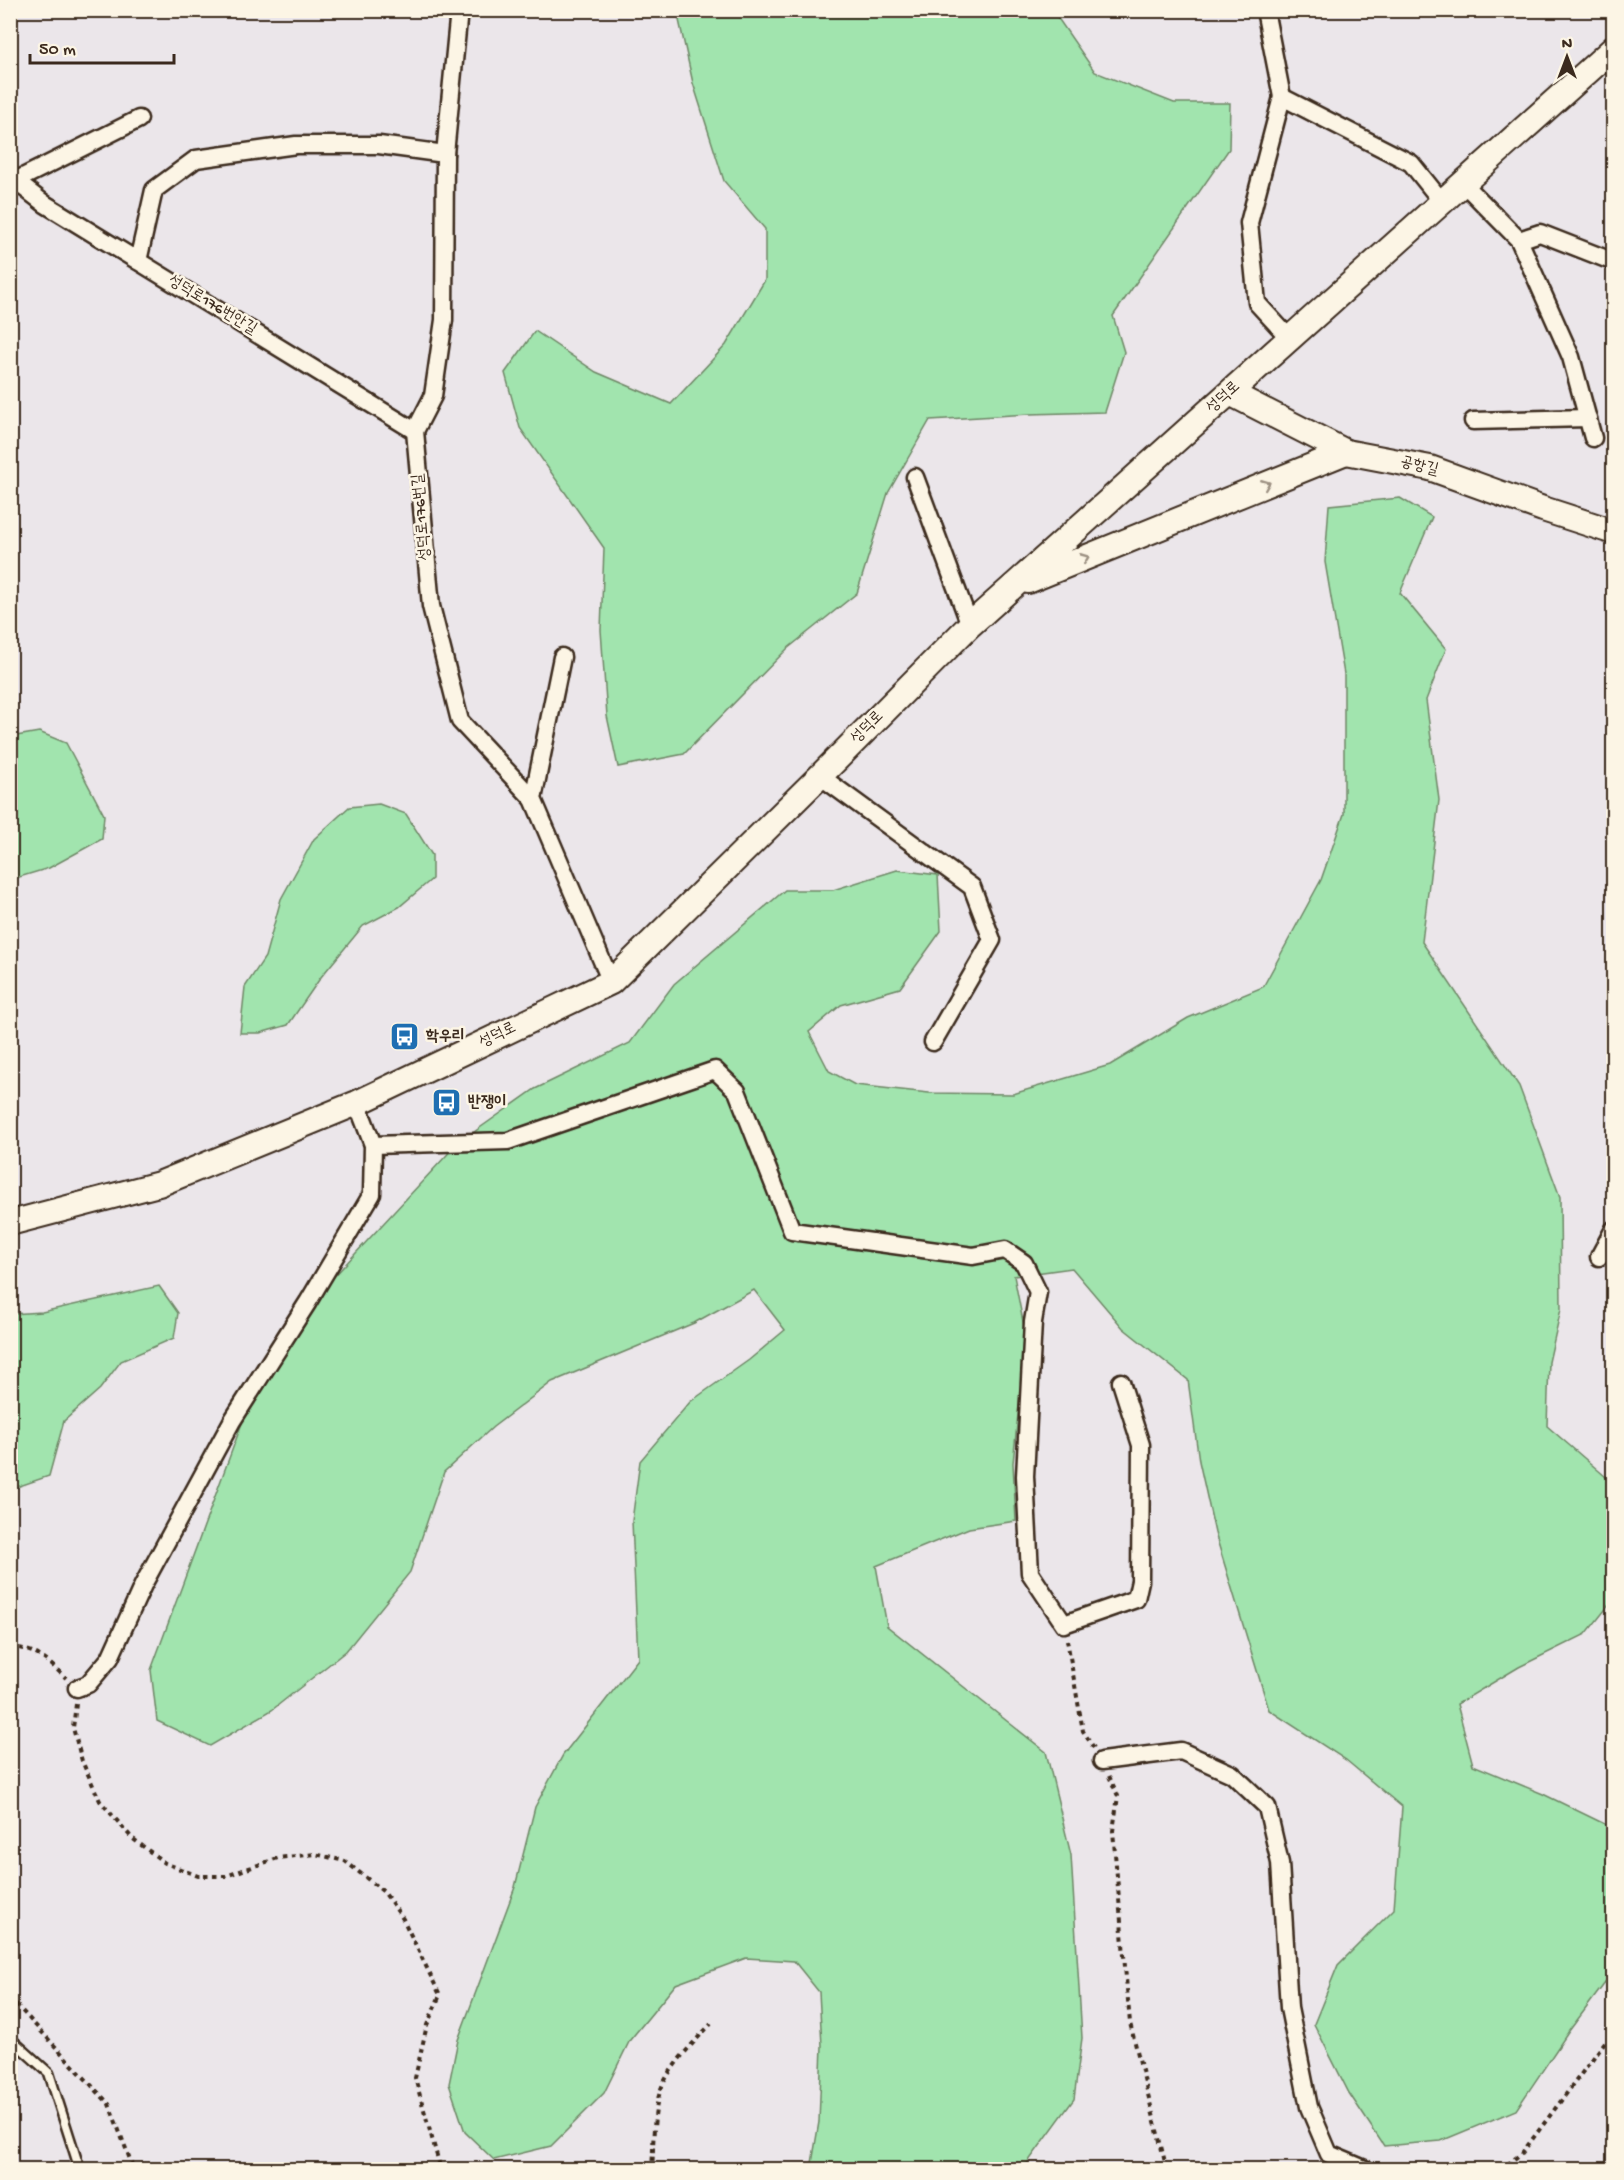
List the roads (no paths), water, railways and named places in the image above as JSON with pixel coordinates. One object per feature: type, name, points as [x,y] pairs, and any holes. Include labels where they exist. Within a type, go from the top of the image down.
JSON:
[{"type":"street","points":[[416,431],[433,396],[444,320],[445,154],[459,10]]},
{"type":"street","points":[[1265,10],[1282,97],[1249,223],[1257,303],[1290,339]]},
{"type":"street","name":"성덕로","points":[[10,1223],[159,1184],[357,1103],[611,982],[970,625],[1614,48]]},
{"type":"street","points":[[1282,97],[1411,163],[1443,203]]},
{"type":"street","points":[[13,179],[139,119]]},
{"type":"street","points":[[138,261],[154,190],[196,159],[296,145],[379,145],[445,154]]},
{"type":"street","name":"성덕로176번안길","points":[[13,179],[45,204],[416,431]]},
{"type":"street","points":[[1464,184],[1519,240],[1571,357],[1593,438]]},
{"type":"street","points":[[1519,240],[1540,233],[1614,262]]},
{"type":"street","name":"공항길","points":[[1230,393],[1346,452],[1430,468],[1614,532]]},
{"type":"street","points":[[1473,421],[1588,418]]},
{"type":"street","name":"성덕로176번길","points":[[416,431],[431,606],[460,721],[533,799],[611,982]]},
{"type":"street","points":[[1012,588],[1346,452]]},
{"type":"street","points":[[915,477],[970,625]]},
{"type":"street","points":[[533,799],[562,657]]},
{"type":"street","points":[[820,776],[972,887],[992,940],[933,1042]]},
{"type":"street","points":[[373,1145],[508,1140],[715,1070],[737,1091],[792,1231],[973,1256],[1005,1250],[1024,1263],[1038,1292],[1033,1322],[1025,1476],[1030,1573],[1064,1624],[1136,1599],[1140,1581],[1141,1445],[1120,1382]]},
{"type":"street","points":[[77,1688],[88,1684],[110,1658],[143,1585],[232,1421],[308,1302],[372,1194],[373,1145],[357,1103]]},
{"type":"street","points":[[1599,1257],[1614,1229]]},
{"type":"street","points":[[1102,1761],[1181,1751],[1232,1774],[1267,1807],[1280,1863],[1289,2008],[1309,2107],[1329,2154],[1367,2169]]},
{"type":"lane","points":[[10,2038],[49,2073],[80,2169]]},
{"type":"place","name":"학우리","points":[[405,1037]]},
{"type":"place","name":"반쟁이","points":[[447,1103]]}]
